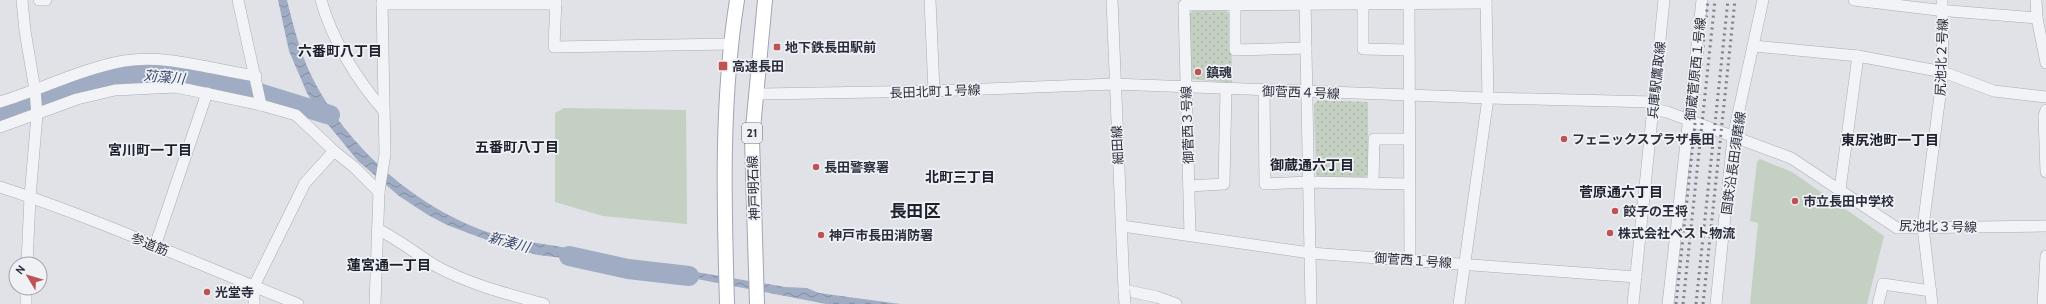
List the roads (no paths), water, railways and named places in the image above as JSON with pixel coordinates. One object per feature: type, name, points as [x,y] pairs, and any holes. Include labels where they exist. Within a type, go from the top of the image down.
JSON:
[{"type":"main road","name":"神戸明石線","points":[[727,304],[725,104],[730,44],[737,0]]},
{"type":"main road","name":"神戸明石線","points":[[757,304],[752,139],[765,0]]},
{"type":"street","points":[[22,0],[25,31],[35,90],[37,115],[30,197],[27,256]]},
{"type":"street","points":[[38,0],[46,0]]},
{"type":"street","points":[[238,0],[261,104]]},
{"type":"street","points":[[321,0],[340,47],[372,97],[384,111]]},
{"type":"street","points":[[930,0],[934,92]]},
{"type":"street","name":"細田線","points":[[1112,0],[1114,84],[1125,304]]},
{"type":"street","name":"兵庫駅鷹取線","points":[[1633,304],[1664,0]]},
{"type":"street","name":"御蔵菅原西１号線","points":[[1668,304],[1690,121],[1702,0]]},
{"type":"street","name":"国鉄沿長田須磨線","points":[[1716,304],[1733,137],[1763,0]]},
{"type":"street","points":[[1854,0],[1942,5],[2037,18]]},
{"type":"street","points":[[2036,0],[2037,18],[2046,63]]},
{"type":"street","points":[[375,304],[379,192],[385,154],[382,2],[556,2],[554,46],[730,44]]},
{"type":"street","points":[[1305,2],[1311,304]]},
{"type":"street","name":"御菅西３号線","points":[[1190,235],[1184,5],[1235,5],[1305,2],[1409,4],[1486,2]]},
{"type":"street","name":"御菅西１号線","points":[[1122,226],[1310,253],[1466,264],[1488,98],[1486,2]]},
{"type":"street","points":[[1363,4],[1363,49],[1408,50]]},
{"type":"street","points":[[1409,4],[1408,96],[1410,260]]},
{"type":"street","points":[[1235,5],[1235,50],[1306,48]]},
{"type":"street","name":"尻池北２号線","points":[[1932,304],[1923,227],[1943,72],[1942,5]]},
{"type":"street","points":[[1754,46],[1858,56],[1943,72],[1994,91],[2046,97]]},
{"type":"street","points":[[1840,189],[1858,56]]},
{"type":"street","points":[[0,102],[124,61],[183,62],[257,81]]},
{"type":"street","name":"長田北町１号線","points":[[756,94],[934,92],[1114,84]]},
{"type":"street","name":"御菅西４号線","points":[[1114,84],[1488,98],[1653,106]]},
{"type":"street","points":[[0,127],[37,115],[77,99],[115,90],[176,87],[261,104],[296,115],[334,151],[354,167],[379,192]]},
{"type":"street","points":[[1189,186],[1224,184],[1226,89]]},
{"type":"street","points":[[1264,90],[1265,184],[1308,182],[1409,184]]},
{"type":"street","points":[[155,246],[207,93]]},
{"type":"street","name":"尻池北３号線","points":[[1653,106],[1791,158],[1897,228],[2046,226]]},
{"type":"street","points":[[2046,110],[2044,116],[2046,172]]},
{"type":"street","points":[[1373,183],[1374,139],[1409,140]]},
{"type":"street","points":[[254,304],[254,286],[309,179],[334,151]]},
{"type":"street","name":"参道筋","points":[[0,187],[30,197],[155,246],[298,304]]},
{"type":"street","points":[[377,229],[389,235],[435,265],[482,287],[544,304]]},
{"type":"street","points":[[2043,304],[2046,256]]},
{"type":"street","points":[[1459,304],[1466,264],[1636,277]]},
{"type":"street","points":[[1878,304],[1883,284],[1931,291]]},
{"type":"street","points":[[1124,290],[1157,296],[1176,304]]},
{"type":"water","points":[[278,0],[287,0],[300,48],[311,75],[326,102],[344,127],[365,151],[388,173],[414,193],[440,210],[468,224],[508,238],[563,247],[584,253],[785,287],[807,288],[819,293],[900,304],[826,304],[630,266],[538,255],[500,245],[447,225],[428,215],[399,196],[358,161],[321,116],[307,93],[289,51]]},
{"type":"waterway","name":"苅藻川","points":[[0,113],[109,77],[154,73],[246,89],[330,115]]},
{"type":"waterway","name":"新湊川","points":[[569,256],[628,269],[689,276]]},
{"type":"railway","points":[[1676,304],[1708,0]]},
{"type":"railway","points":[[1683,304],[1715,0]]},
{"type":"railway","points":[[1696,304],[1728,0]]},
{"type":"railway","points":[[1703,304],[1735,0]]},
{"type":"place","name":"地下鉄長田駅前","points":[[777,47]]},
{"type":"place","name":"高速長田","points":[[723,66]]},
{"type":"place","name":"鎮魂","points":[[1198,72]]},
{"type":"place","name":"フェニックスプラザ長田","points":[[1564,139]]},
{"type":"place","name":"長田警察署","points":[[816,167]]},
{"type":"place","name":"市立長田中学校","points":[[1795,201]]},
{"type":"place","name":"餃子の王将","points":[[1615,211]]},
{"type":"place","name":"株式会社ベスト物流","points":[[1610,233]]},
{"type":"place","name":"神戸市長田消防署","points":[[821,235]]},
{"type":"place","name":"光堂寺","points":[[207,292]]},
{"type":"district","name":"六番町八丁目","points":[[340,51]]},
{"type":"district","name":"東尻池町一丁目","points":[[1890,140]]},
{"type":"district","name":"五番町八丁目","points":[[517,147]]},
{"type":"district","name":"宮川町一丁目","points":[[150,150]]},
{"type":"district","name":"御蔵通六丁目","points":[[1312,165]]},
{"type":"district","name":"北町三丁目","points":[[960,177]]},
{"type":"district","name":"菅原通六丁目","points":[[1621,192]]},
{"type":"district","name":"長田区","points":[[915,211]]},
{"type":"district","name":"蓮宮通一丁目","points":[[389,265]]}]
